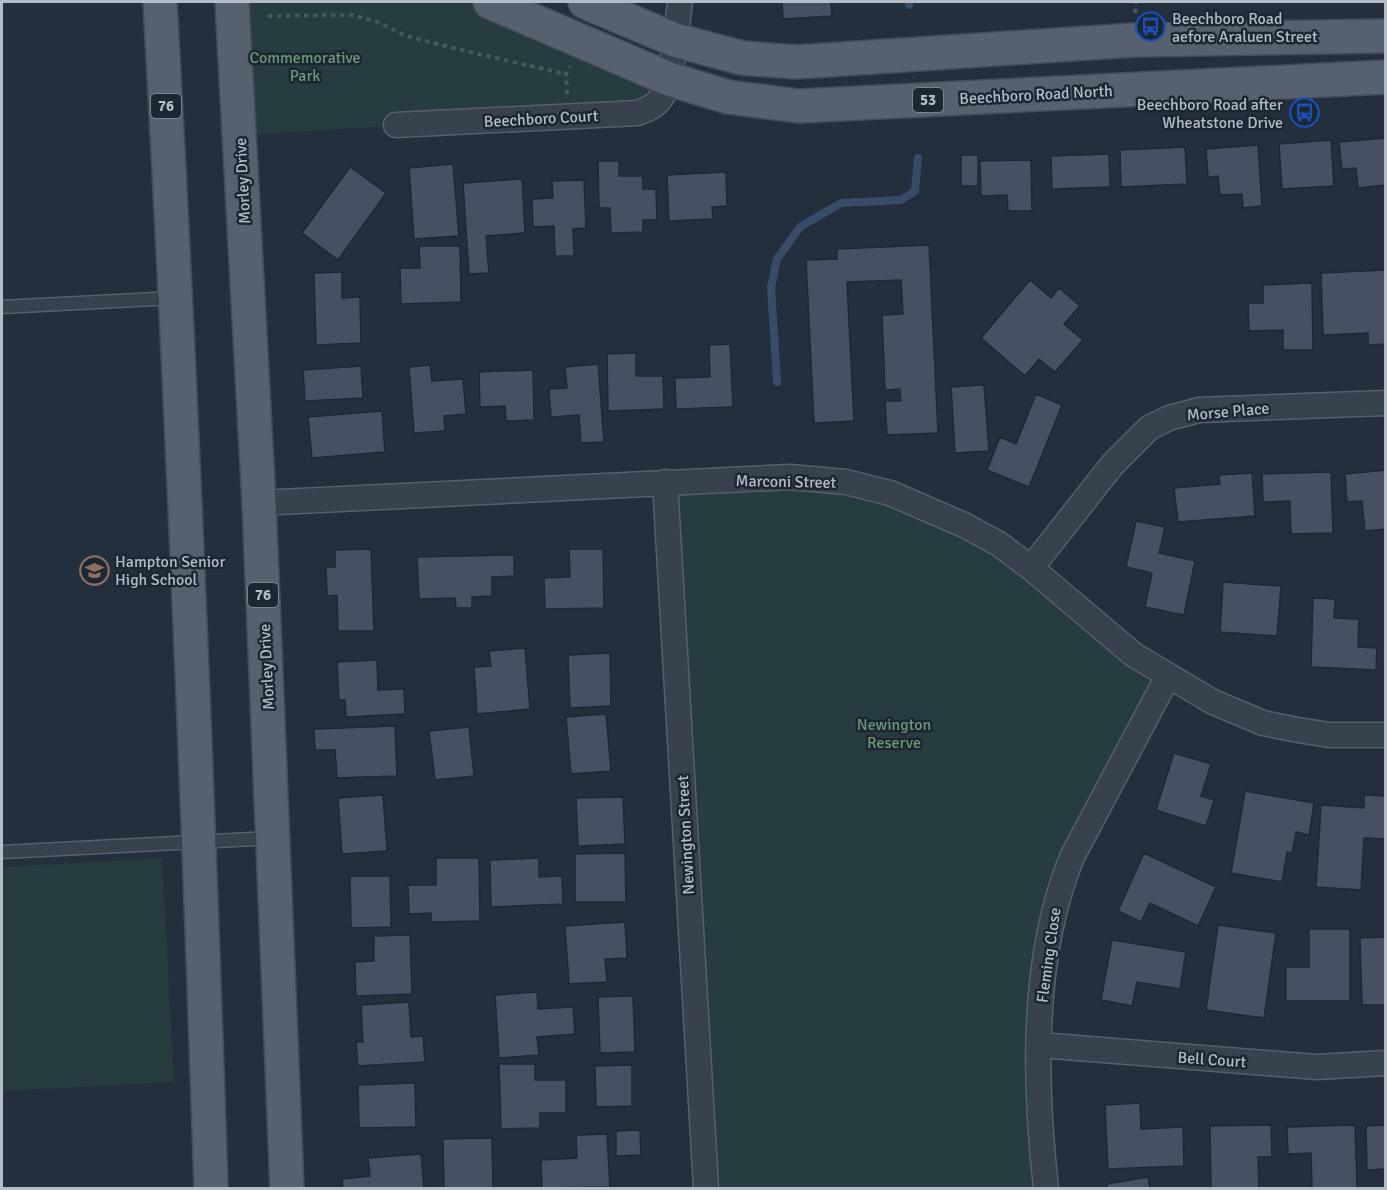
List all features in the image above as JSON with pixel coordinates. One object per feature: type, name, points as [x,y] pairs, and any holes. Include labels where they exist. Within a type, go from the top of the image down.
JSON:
[{"type":"main road","name":"76","points":[[160,2],[200,842],[211,1188]]},
{"type":"main road","name":"Morley Drive","points":[[232,2],[259,503],[287,1188]]},
{"type":"main road","name":"Beechboro Road North","points":[[490,2],[669,79],[728,97],[799,106],[1386,77]]},
{"type":"main road","points":[[585,2],[675,40],[741,58],[797,62],[1134,40],[1386,36]]},
{"type":"street","points":[[669,79],[680,2]]},
{"type":"street","name":"Beechboro Court","points":[[396,125],[638,113],[651,108],[662,98],[669,79]]},
{"type":"street","name":"Morse Place","points":[[1031,568],[1113,464],[1149,428],[1169,418],[1199,410],[1386,403]]},
{"type":"street","name":"Marconi Street","points":[[259,503],[790,477],[846,482],[890,493],[932,510],[999,544],[1134,655],[1214,702],[1263,723],[1329,735],[1386,735]]},
{"type":"street","name":"Newington Street","points":[[665,482],[706,1188]]},
{"type":"street","name":"Fleming Close","points":[[1046,1188],[1039,1102],[1041,981],[1049,927],[1059,888],[1072,857],[1168,676]]},
{"type":"street","name":"Bell Court","points":[[1040,1045],[1317,1067],[1386,1063]]},
{"type":"lane","points":[[2,307],[175,298]]},
{"type":"lane","points":[[2,852],[274,838]]},
{"type":"path","points":[[268,16],[352,15],[378,22],[406,36],[566,74]]},
{"type":"green space","name":"Commemorative Park","points":[[232,2],[490,2],[669,79],[651,108],[239,136]]},
{"type":"green space","name":"Newington Reserve","points":[[790,477],[932,509],[1168,676],[1049,927],[1046,1188],[706,1188],[665,482]]},
{"type":"green space","points":[[162,858],[174,1082],[2,1091],[2,867]]},
{"type":"building","points":[[782,2],[831,2],[832,16],[783,19]]},
{"type":"building","points":[[1386,138],[1386,185],[1358,188],[1356,168],[1342,169],[1339,142]]},
{"type":"building","points":[[1331,140],[1334,186],[1282,189],[1279,144]]},
{"type":"building","points":[[1258,145],[1262,206],[1243,208],[1242,194],[1220,195],[1218,176],[1208,177],[1206,149]]},
{"type":"building","points":[[1185,147],[1187,184],[1121,187],[1120,150]]},
{"type":"building","points":[[1109,154],[1110,187],[1052,189],[1051,156]]},
{"type":"building","points":[[961,155],[978,155],[978,186],[961,186]]},
{"type":"building","points":[[1031,160],[1032,211],[1008,211],[1007,195],[981,196],[980,161]]},
{"type":"building","points":[[598,161],[619,161],[619,176],[643,176],[643,189],[656,189],[657,220],[643,220],[643,232],[611,233],[610,208],[599,208]]},
{"type":"building","points":[[453,164],[459,236],[414,239],[409,168]]},
{"type":"building","points":[[350,167],[386,193],[338,260],[302,233]]},
{"type":"building","points":[[726,172],[727,206],[712,207],[713,219],[669,221],[667,175]]},
{"type":"building","points":[[522,179],[525,233],[486,236],[489,273],[469,274],[463,183]]},
{"type":"building","points":[[584,180],[586,228],[573,229],[574,256],[555,256],[554,226],[533,227],[532,199],[553,198],[552,181]]},
{"type":"building","points":[[929,245],[938,433],[887,435],[885,401],[901,401],[900,389],[885,390],[882,315],[903,314],[901,280],[847,282],[854,421],[814,423],[806,260],[837,259],[837,249]]},
{"type":"building","points":[[419,246],[460,246],[461,302],[401,304],[400,268],[420,268]]},
{"type":"building","points":[[1385,270],[1386,344],[1368,345],[1368,333],[1323,335],[1321,273]]},
{"type":"building","points":[[342,272],[342,298],[360,297],[361,343],[316,345],[314,273]]},
{"type":"building","points":[[1030,280],[1051,298],[1059,288],[1080,306],[1064,324],[1083,340],[1055,372],[1039,359],[1025,376],[981,338]]},
{"type":"building","points":[[1312,283],[1313,350],[1283,350],[1283,330],[1249,331],[1248,303],[1263,303],[1263,285]]},
{"type":"building","points":[[730,344],[733,407],[676,409],[675,378],[710,377],[709,345]]},
{"type":"building","points":[[636,353],[636,376],[663,376],[664,409],[608,411],[607,354]]},
{"type":"building","points":[[598,364],[604,442],[581,443],[579,415],[551,417],[549,389],[567,388],[565,367]]},
{"type":"building","points":[[430,365],[432,381],[463,379],[466,414],[444,416],[445,431],[414,433],[409,367]]},
{"type":"building","points":[[361,366],[363,398],[305,401],[303,370]]},
{"type":"building","points":[[533,370],[534,420],[506,421],[505,406],[480,407],[479,372]]},
{"type":"building","points":[[984,385],[989,451],[955,453],[951,387]]},
{"type":"building","points":[[1036,394],[1062,405],[1029,487],[987,470],[1000,437],[1016,444]]},
{"type":"building","points":[[382,411],[385,452],[312,458],[308,417]]},
{"type":"building","points":[[1386,470],[1386,529],[1365,531],[1362,501],[1347,502],[1345,474]]},
{"type":"building","points":[[1331,472],[1333,533],[1291,534],[1290,501],[1263,502],[1262,474]]},
{"type":"building","points":[[1252,473],[1255,516],[1178,522],[1174,488],[1220,484],[1219,475]]},
{"type":"building","points":[[1136,521],[1165,527],[1159,553],[1195,561],[1184,615],[1145,607],[1152,573],[1126,567]]},
{"type":"building","points":[[371,549],[374,631],[338,631],[337,595],[327,596],[326,567],[335,567],[335,550]]},
{"type":"building","points":[[569,549],[603,549],[604,608],[545,609],[544,578],[570,577]]},
{"type":"building","points":[[514,555],[514,576],[492,577],[492,596],[472,597],[472,608],[456,608],[455,598],[419,599],[417,557]]},
{"type":"building","points":[[1223,582],[1281,586],[1277,636],[1220,632]]},
{"type":"building","points":[[1313,598],[1335,599],[1334,618],[1359,619],[1358,647],[1377,648],[1376,670],[1311,667]]},
{"type":"building","points":[[525,648],[530,709],[477,714],[474,667],[491,666],[489,651]]},
{"type":"building","points":[[610,653],[611,706],[570,708],[568,655]]},
{"type":"building","points":[[377,660],[378,690],[404,689],[405,714],[346,717],[345,700],[339,700],[337,662]]},
{"type":"building","points":[[606,714],[611,771],[571,774],[566,717]]},
{"type":"building","points":[[395,726],[397,776],[337,778],[335,750],[315,750],[314,729]]},
{"type":"building","points":[[469,727],[474,776],[435,780],[429,731]]},
{"type":"building","points":[[1174,753],[1211,764],[1201,796],[1214,800],[1206,826],[1156,810]]},
{"type":"building","points":[[1245,791],[1314,803],[1309,835],[1296,832],[1292,853],[1287,852],[1282,882],[1231,873]]},
{"type":"building","points":[[383,795],[387,851],[342,854],[338,798]]},
{"type":"building","points":[[1364,795],[1386,796],[1386,839],[1364,838],[1361,890],[1316,887],[1321,805],[1364,808]]},
{"type":"building","points":[[623,797],[625,844],[578,846],[576,798]]},
{"type":"building","points":[[625,853],[626,902],[575,902],[575,854]]},
{"type":"building","points":[[1144,853],[1216,887],[1198,926],[1150,903],[1141,922],[1118,911]]},
{"type":"building","points":[[436,858],[479,858],[480,921],[431,922],[431,913],[409,914],[408,885],[436,885]]},
{"type":"building","points":[[539,858],[539,877],[562,876],[563,904],[491,907],[490,860]]},
{"type":"building","points":[[350,876],[390,876],[391,927],[351,928]]},
{"type":"building","points":[[625,922],[627,958],[605,959],[607,982],[569,984],[565,926]]},
{"type":"building","points":[[1218,925],[1276,933],[1264,1018],[1206,1010]]},
{"type":"building","points":[[1309,929],[1350,929],[1350,1001],[1286,1001],[1286,967],[1309,967]]},
{"type":"building","points":[[410,935],[412,994],[356,996],[355,962],[374,961],[374,936]]},
{"type":"building","points":[[1386,937],[1386,1005],[1362,1005],[1360,938]]},
{"type":"building","points":[[1112,940],[1186,952],[1180,989],[1137,982],[1132,1006],[1101,1000]]},
{"type":"building","points":[[537,992],[538,1009],[573,1007],[575,1034],[537,1037],[539,1055],[499,1058],[495,995]]},
{"type":"building","points":[[633,996],[635,1052],[600,1053],[598,997]]},
{"type":"building","points":[[409,1002],[411,1037],[423,1036],[425,1062],[358,1066],[356,1042],[363,1042],[361,1005]]},
{"type":"building","points":[[499,1064],[535,1064],[535,1080],[566,1080],[566,1113],[540,1113],[540,1128],[501,1129]]},
{"type":"building","points":[[632,1065],[632,1106],[596,1107],[595,1066]]},
{"type":"building","points":[[415,1083],[416,1127],[359,1128],[358,1085]]},
{"type":"building","points":[[1140,1103],[1141,1129],[1183,1127],[1184,1166],[1108,1169],[1105,1105]]},
{"type":"building","points":[[1271,1125],[1272,1157],[1258,1157],[1259,1188],[1211,1188],[1210,1126]]},
{"type":"building","points":[[1355,1125],[1357,1188],[1312,1188],[1311,1153],[1288,1154],[1287,1127]]},
{"type":"building","points":[[1386,1125],[1386,1169],[1367,1170],[1366,1126]]},
{"type":"building","points":[[640,1130],[641,1155],[616,1156],[616,1131]]},
{"type":"building","points":[[607,1134],[610,1187],[542,1188],[541,1160],[577,1158],[576,1135]]},
{"type":"building","points":[[492,1138],[493,1188],[444,1188],[443,1139]]},
{"type":"building","points":[[421,1154],[424,1188],[343,1188],[342,1179],[370,1176],[368,1158]]},
{"type":"building","points":[[1148,1177],[1150,1188],[1107,1188],[1107,1184]]},
{"type":"waterway","points":[[777,382],[771,287],[777,259],[800,227],[841,203],[901,200],[915,191],[918,158]]},
{"type":"place","name":"Beechboro Road aefore Araluen Street","points":[[1151,27]]},
{"type":"place","name":"Beechboro Road after Wheatstone Drive","points":[[1304,113]]},
{"type":"place","name":"Hampton Senior High School","points":[[94,570]]}]
